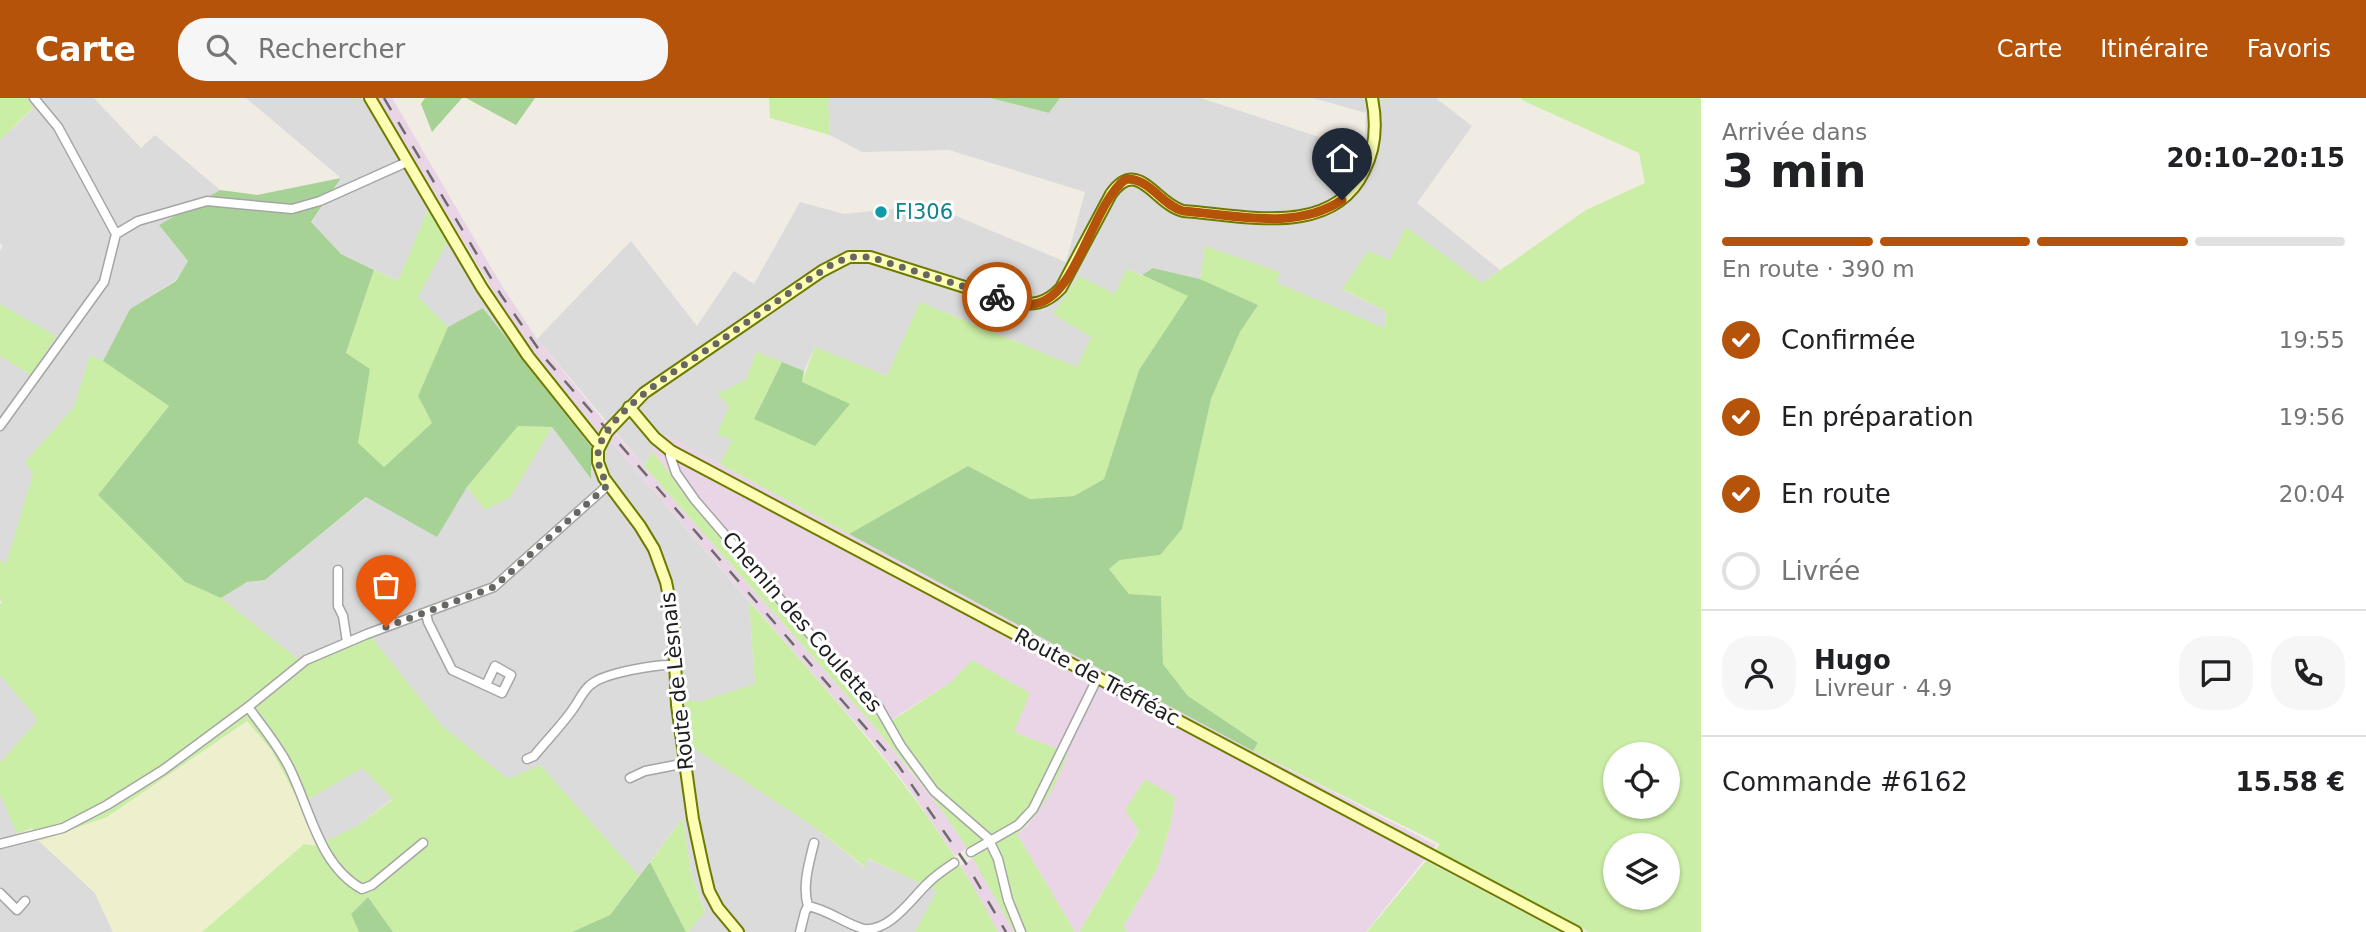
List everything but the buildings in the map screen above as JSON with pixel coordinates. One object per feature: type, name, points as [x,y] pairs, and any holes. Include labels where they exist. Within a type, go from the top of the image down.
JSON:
[{"type":"street","points":[[0,426],[104,282],[116,234],[58,127],[34,98]]},
{"type":"street","points":[[370,98],[482,288],[528,356],[600,444],[629,407],[659,383],[811,278],[849,257],[870,257],[1012,302],[1034,304],[1053,296],[1061,288],[1111,194],[1126,179],[1144,183],[1168,204],[1183,211],[1287,218],[1321,212],[1357,185],[1368,164],[1375,132],[1373,98]]},
{"type":"street","points":[[116,234],[138,222],[207,201],[292,209],[320,201],[407,162]]},
{"type":"street","name":"Route de Tréfféac","points":[[629,407],[655,438],[671,451],[1576,932]]},
{"type":"street","name":"Route de Lèsnais","points":[[600,444],[598,462],[608,485],[654,548],[666,582],[673,617],[673,665],[693,819],[709,891],[718,908],[738,932]]},
{"type":"street","name":"Chemin des Coulettes","points":[[671,451],[676,472],[695,500],[816,640],[878,706],[901,746],[934,791],[979,828],[990,841],[998,859],[1007,900],[1021,932]]},
{"type":"street","points":[[0,844],[63,828],[107,805],[163,770],[306,660],[494,587],[608,485]]},
{"type":"street","points":[[338,569],[338,606],[343,616],[347,642]]},
{"type":"street","points":[[426,613],[452,670],[486,685]]},
{"type":"street","points":[[527,759],[534,756],[593,682],[610,675],[661,664],[673,665]]},
{"type":"street","points":[[971,852],[1018,825],[1032,809],[1098,677]]},
{"type":"street","points":[[248,707],[288,765],[328,857],[352,883],[362,889],[372,885],[422,843]]},
{"type":"street","points":[[630,778],[645,771],[685,763]]},
{"type":"street","points":[[800,932],[808,906],[808,869],[814,843]]},
{"type":"street","points":[[808,906],[820,908],[864,929],[876,929],[890,922],[930,880],[954,863]]},
{"type":"street","points":[[0,893],[17,910],[26,901]]},
{"type":"shaded area","points":[[25,98],[94,98],[141,148],[155,135],[220,190],[159,225],[188,261],[176,280],[130,309],[103,361],[90,355],[74,407],[25,462],[33,474],[6,565],[0,560],[0,356],[31,375],[55,336],[0,304],[0,251],[3,245],[0,244],[0,140],[33,109]]},
{"type":"shaded area","points":[[246,98],[378,98],[488,285],[536,355],[749,601],[755,684],[699,702],[810,824],[864,867],[866,858],[938,891],[915,932],[688,932],[705,911],[691,873],[683,818],[639,876],[540,765],[509,780],[442,726],[365,629],[299,660],[221,598],[247,582],[265,580],[367,497],[437,536],[467,487],[485,510],[510,497],[552,427],[590,478],[484,308],[448,327],[417,297],[449,239],[429,207],[398,281],[341,254],[311,223],[341,178]]},
{"type":"shaded area","points":[[378,98],[392,98],[502,286],[537,339],[607,425],[601,434],[510,319]]},
{"type":"shaded area","points":[[828,98],[990,98],[1049,113],[1060,98],[1201,98],[1364,152],[1366,113],[1313,98],[1436,98],[1472,126],[1417,203],[1500,270],[1482,283],[1389,260],[1343,290],[1386,311],[1385,328],[1277,283],[1278,272],[1205,246],[1200,279],[1153,268],[1142,275],[1127,269],[1115,295],[1078,277],[1092,337],[1077,367],[920,302],[887,376],[815,347],[804,371],[756,352],[746,380],[729,406],[732,440],[720,464],[664,434],[644,466],[537,339],[631,241],[697,326],[734,271],[754,284],[800,202],[844,214],[930,205],[1066,262],[1085,192],[949,150],[862,152],[830,135]]},
{"type":"shaded area","points":[[613,431],[874,726],[944,813],[967,848],[955,856],[874,744],[608,438]]},
{"type":"shaded area","points":[[664,434],[1253,751],[1436,845],[1366,932],[1127,932],[1123,927],[1157,869],[1171,823],[1175,798],[1145,779],[1139,830],[1079,932],[1075,932],[1017,834],[1028,825],[1067,753],[1014,732],[972,660],[951,682],[885,725],[698,509],[653,452]]},
{"type":"shaded area","points":[[0,675],[38,720],[0,763]]},
{"type":"shaded area","points":[[362,768],[393,798],[359,825],[316,846],[300,804]]},
{"type":"shaded area","points":[[0,794],[17,834],[39,841],[95,893],[113,932],[0,932]]},
{"type":"shaded area","points":[[973,858],[1014,932],[998,932],[961,866]]},
{"type":"green space","points":[[0,98],[25,98],[33,108],[0,140]]},
{"type":"green space","points":[[425,98],[462,98],[432,132],[421,104]]},
{"type":"green space","points":[[466,98],[535,98],[516,125]]},
{"type":"green space","points":[[769,98],[828,98],[830,135],[770,118]]},
{"type":"green space","points":[[990,98],[1060,98],[1049,113]]},
{"type":"green space","points":[[1522,98],[1701,98],[1701,932],[1589,932],[1435,851],[1440,844],[1253,751],[1258,743],[1188,696],[1163,664],[1161,596],[1129,594],[1109,569],[1120,560],[1160,555],[1198,454],[1211,399],[1240,332],[1258,305],[1200,279],[1205,246],[1279,272],[1277,283],[1385,328],[1386,311],[1342,289],[1368,251],[1390,260],[1406,227],[1482,283],[1586,210],[1645,183],[1639,153]]},
{"type":"green space","points":[[341,178],[311,222],[341,254],[374,270],[346,353],[370,369],[358,443],[384,467],[432,423],[418,396],[448,327],[483,308],[591,447],[591,479],[552,427],[518,426],[467,487],[437,537],[366,497],[265,580],[247,582],[221,598],[185,582],[98,495],[169,406],[103,361],[130,309],[176,281],[188,261],[159,225],[220,190],[257,195]]},
{"type":"green space","points":[[429,207],[449,239],[418,297],[448,327],[418,396],[432,423],[384,467],[357,443],[370,369],[346,354],[374,270],[398,281]]},
{"type":"green space","points":[[1153,268],[1200,279],[1258,305],[1240,332],[1211,399],[1182,529],[1160,555],[1120,560],[1109,569],[1129,594],[1161,596],[1163,664],[1188,696],[1258,743],[1253,751],[849,534],[968,466],[1030,499],[1074,496],[1104,479],[1139,370],[1188,296],[1142,275]]},
{"type":"green space","points":[[1127,269],[1189,296],[1139,370],[1104,479],[1074,496],[1030,499],[968,466],[849,534],[720,464],[732,440],[717,434],[729,406],[717,394],[746,380],[756,352],[782,362],[754,419],[802,382],[815,347],[887,376],[920,302],[1077,367],[1091,337],[1053,314],[1079,276],[1115,294]]},
{"type":"green space","points":[[0,304],[56,336],[31,375],[0,356]]},
{"type":"green space","points":[[90,355],[169,406],[98,495],[185,582],[221,598],[299,660],[365,629],[442,726],[508,779],[540,765],[639,876],[610,915],[572,932],[393,932],[368,897],[351,914],[359,932],[202,932],[304,844],[316,846],[359,825],[393,799],[362,768],[300,804],[272,751],[247,721],[107,817],[39,841],[32,828],[17,834],[0,794],[0,763],[38,720],[0,675],[0,560],[6,564],[33,474],[25,462],[74,407]]},
{"type":"green space","points":[[782,362],[804,371],[802,382],[850,404],[815,446],[754,419]]},
{"type":"green space","points":[[518,426],[552,427],[510,497],[485,510],[467,487]]},
{"type":"green space","points":[[653,452],[698,509],[885,725],[951,682],[972,660],[1030,693],[1014,732],[1068,753],[1048,797],[1034,817],[1017,834],[1075,932],[1014,932],[967,848],[911,771],[644,466]]},
{"type":"green space","points":[[749,601],[851,719],[916,800],[973,886],[998,932],[915,932],[937,891],[867,858],[865,867],[810,824],[692,747],[684,699],[699,702],[755,684]]},
{"type":"green space","points":[[248,721],[272,751],[300,804],[316,846],[304,844],[202,932],[113,932],[95,893],[39,841],[107,817]]},
{"type":"green space","points":[[1145,779],[1175,797],[1171,823],[1157,869],[1123,927],[1127,932],[1079,932],[1139,831],[1125,810]]},
{"type":"green space","points":[[683,818],[691,873],[705,912],[688,932],[650,862]]},
{"type":"green space","points":[[1426,861],[1555,929],[1562,932],[1367,932]]},
{"type":"green space","points":[[650,862],[686,932],[572,932],[610,915]]},
{"type":"green space","points":[[368,897],[393,932],[359,932],[351,914]]},
{"type":"railway","points":[[384,98],[501,295],[544,357],[898,765],[967,865],[1006,932]]},
{"type":"way so far","points":[[386,627],[494,587],[608,485],[598,462],[598,450],[604,436],[629,407],[644,393],[831,265],[849,257],[870,257],[997,297]]},
{"type":"place","name":"Fl306","points":[[881,212]]},
{"type":"route","points":[[997,297],[1012,302],[1034,304],[1053,296],[1067,278],[1111,194],[1126,179],[1144,183],[1168,204],[1183,211],[1287,218],[1321,212],[1342,200]]}]
